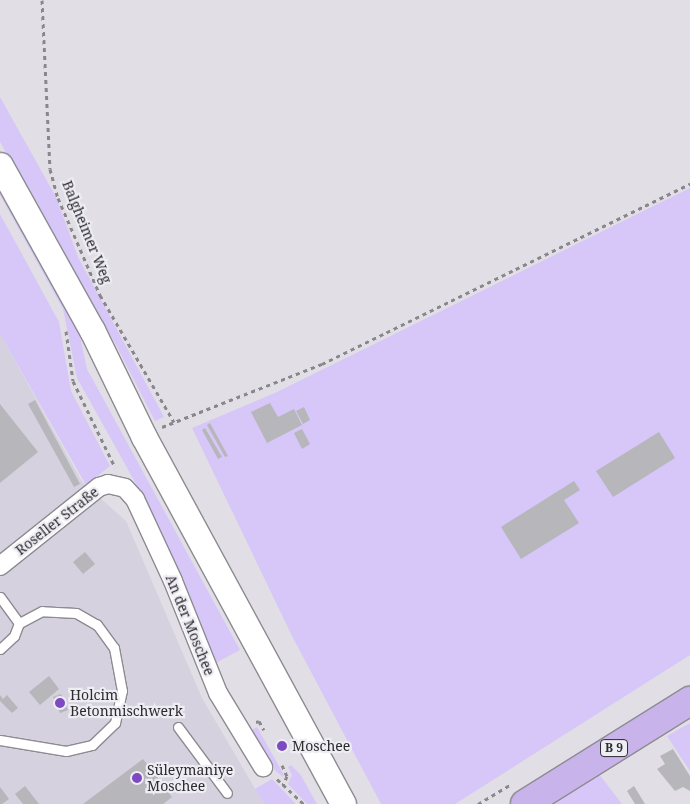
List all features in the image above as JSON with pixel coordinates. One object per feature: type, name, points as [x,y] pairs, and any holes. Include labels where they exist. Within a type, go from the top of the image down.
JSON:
[{"type":"main road","points":[[0,165],[92,330],[144,437],[343,804]]},
{"type":"main road","name":"B 9","points":[[525,804],[690,701]]},
{"type":"street","name":"Roseller Straße","points":[[0,566],[99,487],[117,484]]},
{"type":"street","name":"An der Moschee","points":[[117,484],[135,499],[173,581],[218,693],[263,767]]},
{"type":"lane","points":[[0,597],[19,623]]},
{"type":"lane","points":[[0,649],[14,636],[19,623],[42,611],[76,613],[97,625],[114,648],[122,691],[114,723],[92,745],[66,751],[0,740]]},
{"type":"lane","points":[[178,727],[227,793]]},
{"type":"path","name":"Balgheimer Weg","points":[[42,0],[50,169],[58,198],[100,295],[174,422]]},
{"type":"path","points":[[144,437],[174,422],[322,364],[690,184]]},
{"type":"path","points":[[65,324],[73,381],[113,458],[117,484]]},
{"type":"path","points":[[263,767],[304,804]]},
{"type":"shaded area","points":[[0,97],[56,197],[78,257],[164,417],[155,421],[115,343],[0,142]]},
{"type":"shaded area","points":[[0,185],[78,327],[87,369],[240,650],[214,664],[150,509],[77,378],[63,309],[0,195]]},
{"type":"shaded area","points":[[690,188],[690,655],[455,804],[381,804],[292,636],[192,428],[277,392]]},
{"type":"shaded area","points":[[0,214],[59,322],[71,391],[110,466],[86,485],[0,334]]},
{"type":"shaded area","points":[[0,334],[82,482],[126,521],[202,698],[264,804],[0,804]]},
{"type":"shaded area","points":[[690,723],[690,771],[667,736]]},
{"type":"shaded area","points":[[257,727],[284,775],[283,777],[271,767],[250,731]]},
{"type":"shaded area","points":[[291,765],[300,774],[317,804],[307,804],[288,784],[292,775],[288,767]]},
{"type":"shaded area","points":[[599,774],[622,804],[554,804]]},
{"type":"shaded area","points":[[272,779],[296,804],[264,804],[255,789]]},
{"type":"building","points":[[35,400],[80,484],[74,487],[28,404]]},
{"type":"building","points":[[270,403],[278,417],[294,409],[302,425],[267,443],[251,412]]},
{"type":"building","points":[[0,404],[38,452],[0,483]]},
{"type":"building","points":[[304,407],[310,420],[303,424],[296,411]]},
{"type":"building","points":[[210,423],[228,456],[225,457],[207,425]]},
{"type":"building","points":[[205,428],[222,457],[218,459],[202,430]]},
{"type":"building","points":[[302,429],[310,444],[302,449],[294,433]]},
{"type":"building","points":[[659,432],[675,458],[613,497],[596,471]]},
{"type":"building","points":[[574,481],[580,490],[564,500],[579,523],[521,559],[501,527]]},
{"type":"building","points":[[85,552],[95,564],[83,574],[73,562]]},
{"type":"building","points":[[49,676],[59,689],[40,705],[29,692]]},
{"type":"building","name":"Holcim Betonmischwerk","points":[[61,694],[68,710],[60,713],[53,697]]},
{"type":"building","points":[[0,695],[3,699],[7,695],[18,708],[12,713],[0,701]]},
{"type":"building","points":[[673,749],[690,776],[690,791],[683,787],[675,791],[657,769],[665,764],[660,756]]},
{"type":"building","name":"Süleymaniye Moschee","points":[[143,759],[172,797],[163,804],[83,804]]},
{"type":"building","points":[[25,786],[39,804],[23,804],[15,794]]},
{"type":"building","points":[[634,786],[645,804],[635,804],[627,791]]},
{"type":"building","points":[[0,787],[9,799],[2,804],[0,804]]},
{"type":"place","name":"Holcim Betonmischwerk","points":[[60,703]]},
{"type":"place","name":"Moschee","points":[[282,746]]},
{"type":"place","name":"Süleymaniye Moschee","points":[[137,778]]}]
